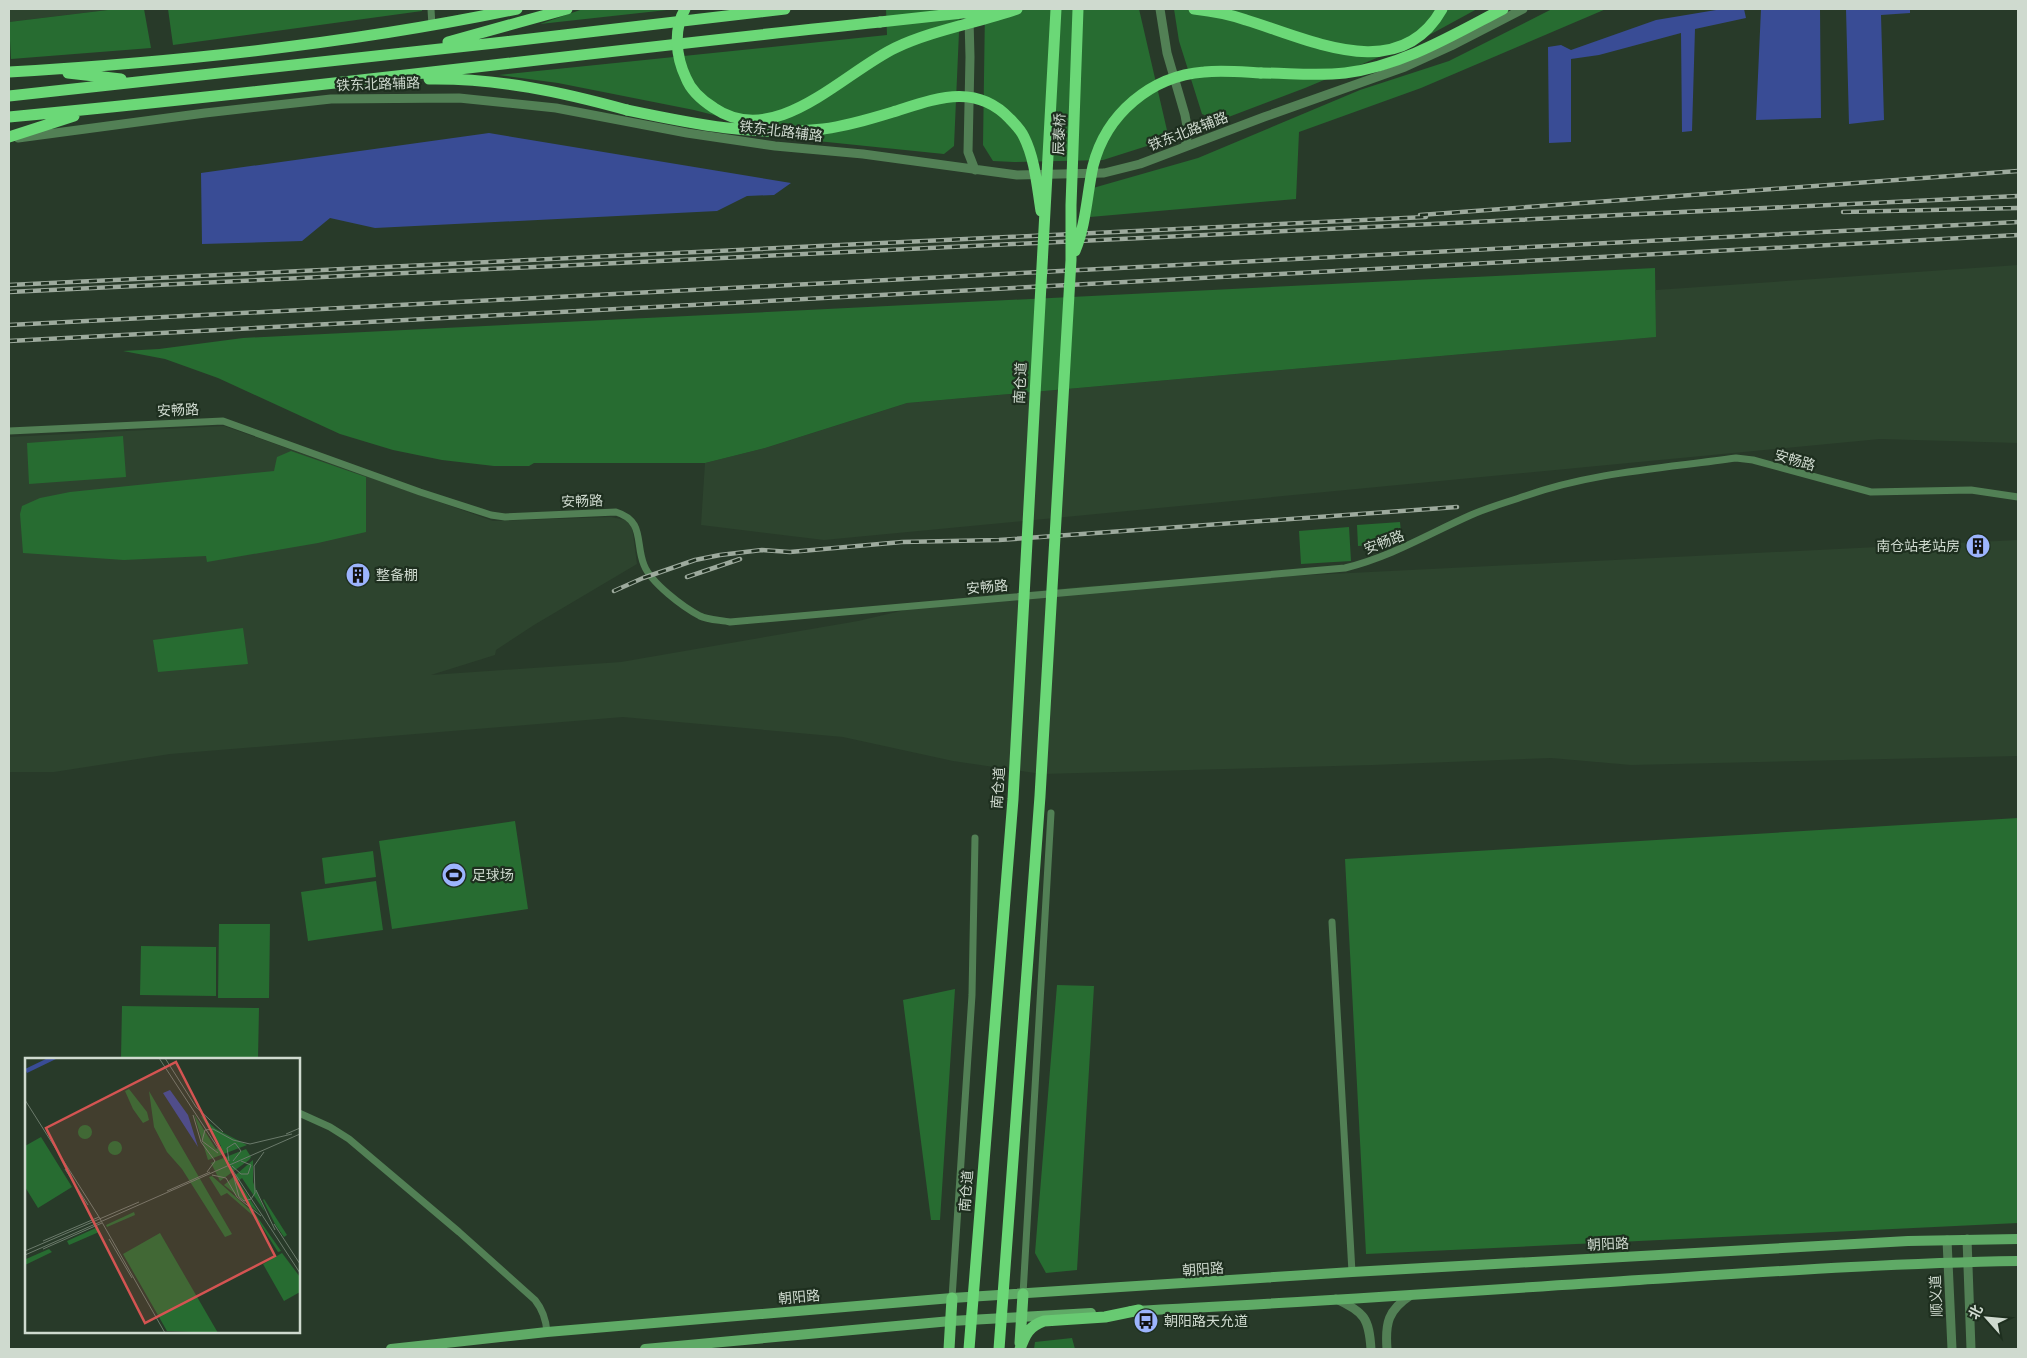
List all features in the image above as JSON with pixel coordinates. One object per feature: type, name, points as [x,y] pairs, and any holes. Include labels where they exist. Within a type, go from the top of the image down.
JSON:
[{"type":"highway","points":[[9,72],[211,55],[381,34],[518,9]]},
{"type":"highway","points":[[685,9],[678,26],[678,51],[687,81],[702,99],[717,110],[733,117],[750,120],[777,117],[799,108],[874,60],[907,43],[1018,9]]},
{"type":"highway","points":[[9,96],[785,9]]},
{"type":"highway","points":[[9,118],[370,80],[710,40],[999,9]]},
{"type":"highway","name":"辰泰桥","points":[[1044,227],[1056,9]]},
{"type":"highway","name":"辰泰桥","points":[[1071,260],[1071,205],[1078,9]]},
{"type":"highway","points":[[1194,9],[1233,16],[1324,45],[1360,52],[1390,49],[1410,42],[1430,27],[1442,9]]},
{"type":"highway","points":[[999,1349],[1040,796],[1071,260],[1078,245],[1090,178],[1100,145],[1109,128],[1121,114],[1147,90],[1170,79],[1205,72],[1320,75],[1370,68],[1417,52],[1503,9]]},
{"type":"highway","points":[[408,52],[564,10]]},
{"type":"highway","points":[[42,70],[143,82]]},
{"type":"highway","points":[[370,80],[443,79],[484,81],[529,87],[628,110],[718,127],[776,132],[844,126],[943,97],[960,96],[980,99],[994,105],[1005,113],[1024,135],[1044,227]]},
{"type":"highway","points":[[9,138],[92,110]]},
{"type":"highway","name":"南仓道","points":[[969,1349],[1013,799],[1044,227]]},
{"type":"main road","name":"朝阳路","points":[[392,1349],[548,1332],[952,1298],[1352,1272],[1947,1240],[2018,1239]]},
{"type":"main road","points":[[645,1349],[1022,1316],[1411,1295],[1799,1269],[1948,1262],[2018,1261]]},
{"type":"main road","points":[[1020,1349],[1023,1294]]},
{"type":"main road","points":[[949,1349],[952,1298]]},
{"type":"main road","points":[[1020,1349],[1024,1337],[1035,1324],[1044,1321],[1105,1317],[1139,1310]]},
{"type":"street","points":[[431,9],[432,26]]},
{"type":"street","points":[[968,9],[970,56],[968,152],[975,170]]},
{"type":"street","points":[[1160,9],[1167,53],[1185,115],[1188,132],[1185,148]]},
{"type":"street","name":"铁东北路辅路","points":[[9,138],[205,112],[332,99],[459,98],[556,108],[687,133],[775,146],[863,154],[1017,175],[1104,173],[1140,164],[1264,117],[1405,67],[1523,9]]},
{"type":"street","name":"安畅路","points":[[9,431],[223,420],[420,492],[491,515],[505,517],[616,512],[626,515],[636,526],[644,567],[668,595],[701,616],[730,622],[1345,568],[1365,563],[1408,547],[1473,514],[1527,495],[1594,478],[1736,458],[1753,460],[1871,492],[1971,490],[2018,497]]},
{"type":"street","points":[[1023,1294],[1051,813]]},
{"type":"street","points":[[952,1298],[972,995],[975,838]]},
{"type":"street","points":[[1332,922],[1352,1272]]},
{"type":"street","points":[[300,1113],[330,1127],[349,1139],[459,1232],[538,1304],[546,1320],[548,1332]]},
{"type":"street","name":"顺义道","points":[[1947,1240],[1952,1349]]},
{"type":"street","points":[[1967,1240],[1966,1262],[1971,1349]]},
{"type":"street","points":[[1387,1349],[1386,1329],[1392,1312],[1400,1302],[1411,1295]]},
{"type":"street","points":[[1336,1299],[1350,1306],[1364,1318],[1369,1327],[1371,1349]]},
{"type":"shaded area","points":[[9,9],[116,9],[9,22]]},
{"type":"shaded area","points":[[2018,265],[2018,443],[1880,439],[824,540],[701,525],[705,463],[765,448],[907,403],[1655,337],[1656,290]]},
{"type":"shaded area","points":[[224,426],[493,521],[611,517],[625,520],[632,526],[637,564],[534,625],[496,650],[495,655],[431,675],[621,662],[858,621],[952,599],[1089,586],[2018,540],[2018,756],[1631,765],[1551,758],[1042,774],[953,761],[843,737],[623,717],[170,754],[54,772],[9,772],[9,437]]},
{"type":"green space","points":[[116,9],[144,9],[151,48],[11,59],[9,22]]},
{"type":"green space","points":[[168,9],[422,9],[422,11],[173,45]]},
{"type":"green space","points":[[583,9],[676,9],[540,24]]},
{"type":"green space","points":[[886,9],[960,9],[954,146],[944,154],[817,141],[694,110],[558,83],[499,75],[887,35]]},
{"type":"green space","points":[[985,9],[1139,9],[1169,139],[1103,160],[993,161],[983,145]]},
{"type":"green space","points":[[1174,9],[1477,9],[1422,39],[1305,88],[1218,121],[1202,114],[1179,41]]},
{"type":"green space","points":[[1552,9],[1606,9],[1421,88],[1299,132],[1296,199],[1090,217],[1093,188],[1198,158],[1360,90],[1449,61]]},
{"type":"green space","points":[[1655,268],[1656,337],[907,403],[765,448],[705,463],[534,463],[529,466],[494,466],[442,460],[393,450],[340,434],[218,378],[165,359],[123,351],[159,349],[243,338]]},
{"type":"green space","points":[[123,436],[126,477],[29,484],[27,443]]},
{"type":"green space","points":[[291,451],[366,477],[366,532],[318,543],[207,562],[206,556],[124,560],[23,553],[20,514],[22,506],[40,498],[70,492],[274,471],[277,457]]},
{"type":"green space","points":[[1400,522],[1402,543],[1358,546],[1357,525]]},
{"type":"green space","points":[[1349,527],[1351,561],[1301,564],[1299,531]]},
{"type":"green space","points":[[243,628],[248,664],[158,672],[153,640]]},
{"type":"green space","points":[[2018,818],[2018,1223],[1366,1254],[1345,859]]},
{"type":"green space","name":"足球场","points":[[515,821],[528,909],[392,929],[379,841]]},
{"type":"green space","points":[[373,851],[376,877],[325,884],[322,858]]},
{"type":"green space","points":[[376,881],[383,930],[308,941],[301,892]]},
{"type":"green space","points":[[219,924],[270,924],[269,998],[218,998]]},
{"type":"green space","points":[[141,946],[216,947],[216,996],[140,995]]},
{"type":"green space","points":[[1057,985],[1094,986],[1077,1270],[1046,1273],[1035,1253]]},
{"type":"green space","points":[[955,989],[940,1220],[931,1220],[903,1000]]},
{"type":"green space","points":[[122,1006],[259,1008],[258,1058],[121,1058]]},
{"type":"green space","points":[[1072,1338],[1075,1349],[1034,1349],[1035,1342]]},
{"type":"water","points":[[1722,9],[1744,9],[1746,18],[1695,29],[1692,131],[1682,132],[1681,33],[1599,55],[1571,59],[1571,142],[1549,143],[1548,47],[1561,45],[1571,50],[1656,20]]},
{"type":"water","points":[[1761,9],[1820,9],[1821,118],[1756,120]]},
{"type":"water","points":[[1846,9],[1910,9],[1910,13],[1881,15],[1884,120],[1849,124]]},
{"type":"water","points":[[489,133],[791,183],[774,195],[747,196],[717,211],[375,228],[330,218],[302,241],[202,244],[201,173]]},
{"type":"railway","points":[[1420,215],[2018,171]]},
{"type":"railway","points":[[9,292],[2018,196]]},
{"type":"railway","points":[[1843,212],[2018,208]]},
{"type":"railway","points":[[9,285],[1426,217]]},
{"type":"railway","points":[[9,325],[2018,222]]},
{"type":"railway","points":[[9,341],[2018,235]]},
{"type":"railway","points":[[614,591],[643,578],[695,560],[762,550],[790,552],[902,542],[999,540],[1457,507]]},
{"type":"railway","points":[[687,577],[740,559]]},
{"type":"place","name":"南仓站老站房","points":[[1978,546]]},
{"type":"place","name":"整备棚","points":[[358,575]]},
{"type":"place","name":"足球场","points":[[454,875]]},
{"type":"place","name":"朝阳路天允道","points":[[1146,1321]]}]
